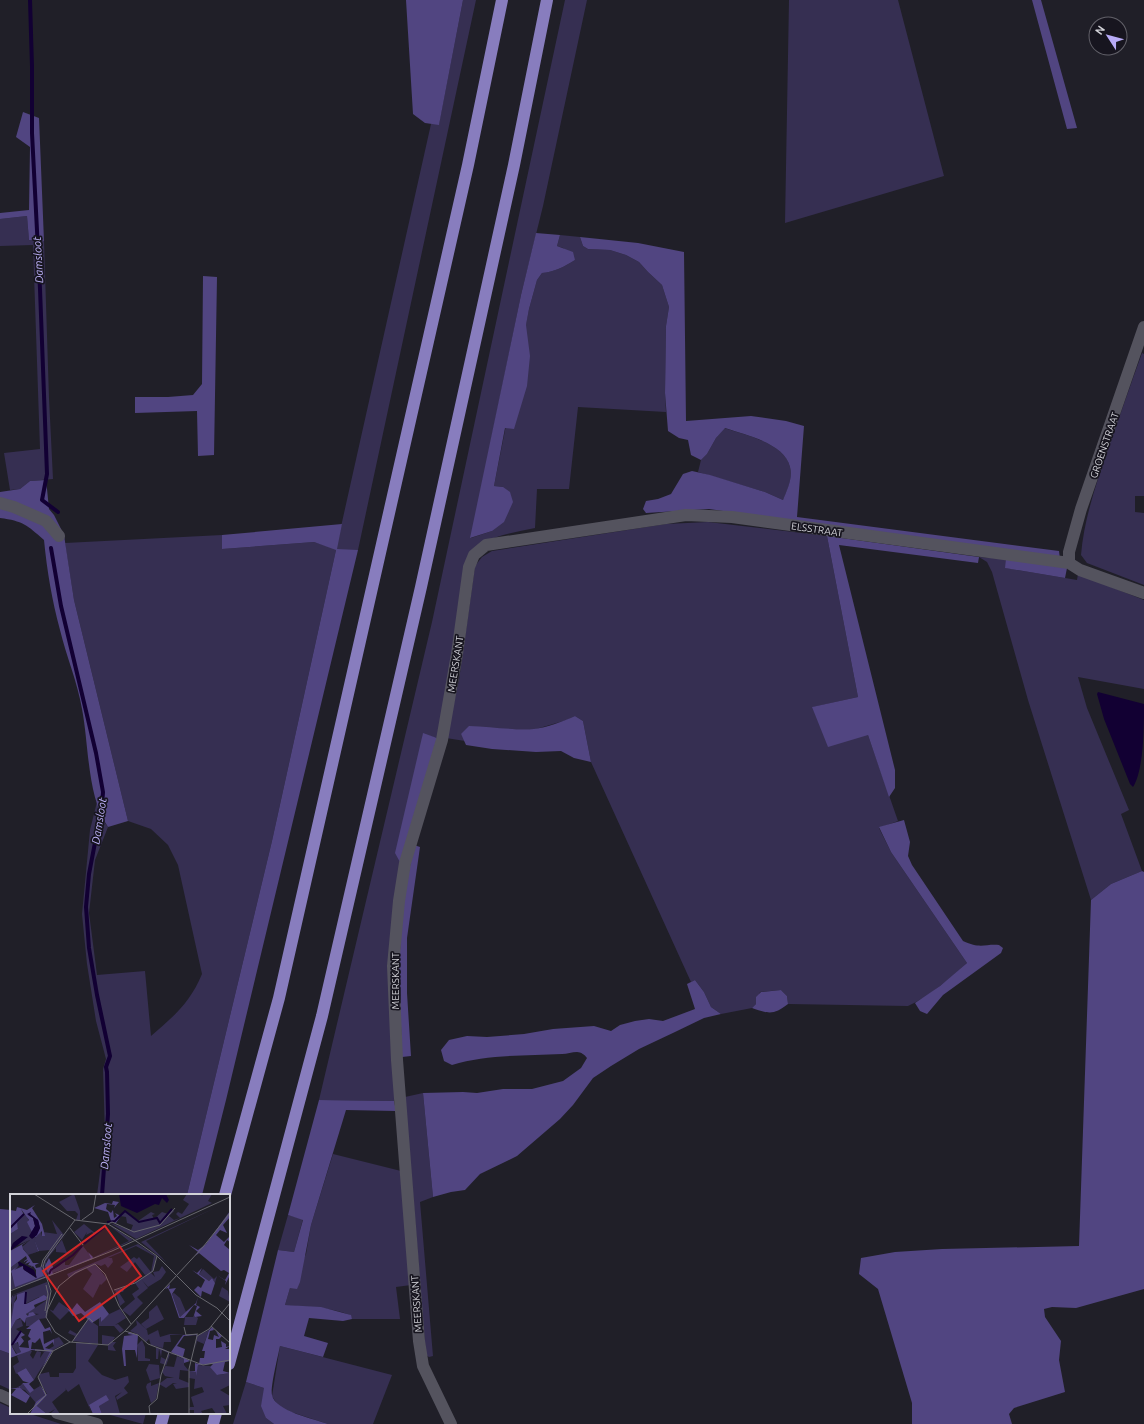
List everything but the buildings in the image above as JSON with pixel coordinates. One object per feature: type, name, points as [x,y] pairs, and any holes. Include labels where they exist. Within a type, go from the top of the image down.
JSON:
[{"type":"highway","points":[[225,1194],[279,998],[466,173],[502,0]]},
{"type":"highway","points":[[230,1360],[322,1016],[424,572],[514,164],[547,0]]},
{"type":"highway","points":[[161,1424],[164,1414]]},
{"type":"highway","points":[[213,1424],[216,1414]]},
{"type":"street","name":"GROENSTRAAT","points":[[1069,563],[1069,552],[1081,509],[1144,328]]},
{"type":"street","points":[[0,503],[14,507],[46,521],[58,536]]},
{"type":"street","name":"ELSSTRAAT","points":[[486,545],[686,515],[732,517],[1069,563],[1080,570],[1144,593]]},
{"type":"street","name":"MEERSKANT","points":[[451,1424],[423,1366],[419,1341],[397,1060],[394,966],[399,901],[405,863],[442,740],[456,661],[469,567],[474,555],[486,545]]},
{"type":"street","points":[[0,1395],[10,1400]]},
{"type":"street","points":[[61,1414],[97,1424]]},
{"type":"shaded area","points":[[406,0],[463,0],[439,125],[425,123],[413,114]]},
{"type":"shaded area","points":[[463,0],[476,0],[358,550],[336,550],[272,841],[187,1194],[97,1194],[105,1134],[103,1069],[106,1059],[96,1021],[87,964],[82,914],[90,830],[97,802],[102,819],[108,827],[95,860],[89,913],[97,975],[145,971],[151,1036],[187,1001],[202,974],[178,865],[168,845],[151,829],[128,821],[74,600],[65,543],[222,535],[222,549],[314,542],[336,549],[431,124],[439,124]]},
{"type":"shaded area","points":[[565,0],[587,0],[543,206],[521,295],[471,538],[492,531],[503,487],[494,486],[529,309],[537,280],[542,273],[559,269],[575,260],[563,248],[557,246],[560,235],[580,237],[583,246],[588,249],[610,250],[626,255],[639,262],[662,285],[669,307],[666,326],[666,412],[578,407],[569,489],[537,489],[535,528],[500,536],[480,544],[437,738],[423,734],[401,864],[394,1101],[319,1100],[432,622]]},
{"type":"shaded area","points":[[789,0],[898,0],[944,176],[785,223]]},
{"type":"shaded area","points":[[1032,0],[1041,0],[1077,128],[1067,129]]},
{"type":"shaded area","points":[[23,112],[39,118],[44,241],[29,240],[27,216],[0,219],[0,213],[29,210],[30,147],[16,137]]},
{"type":"shaded area","points":[[27,216],[29,240],[44,241],[53,479],[30,481],[20,489],[10,490],[4,453],[40,449],[33,245],[0,246],[0,219]]},
{"type":"shaded area","points":[[536,233],[560,235],[557,246],[573,252],[575,260],[559,269],[542,273],[537,280],[526,325],[530,356],[527,386],[514,429],[505,428],[494,486],[503,487],[510,492],[513,502],[504,522],[492,531],[470,538],[521,295]]},
{"type":"shaded area","points":[[580,237],[638,243],[684,252],[686,421],[751,416],[786,421],[804,426],[797,517],[1059,551],[1060,559],[709,509],[646,513],[643,509],[646,501],[658,499],[671,494],[683,474],[692,471],[765,492],[783,500],[788,488],[791,471],[787,459],[781,452],[773,446],[753,437],[725,428],[701,460],[691,455],[688,440],[679,438],[668,431],[665,393],[666,326],[669,307],[662,285],[639,262],[626,255],[610,250],[588,249],[583,246]]},
{"type":"shaded area","points":[[203,276],[217,277],[214,455],[198,456],[197,411],[135,413],[135,397],[193,395],[202,384]]},
{"type":"shaded area","points":[[1142,353],[1144,354],[1144,496],[1135,496],[1135,512],[1144,513],[1144,585],[1087,563],[1081,555],[1088,512],[1096,484]]},
{"type":"shaded area","points":[[724,428],[763,441],[781,452],[787,459],[791,476],[783,500],[765,492],[698,472],[701,460],[707,454],[716,438]]},
{"type":"shaded area","points":[[45,480],[49,509],[54,515],[64,535],[74,600],[128,821],[108,827],[101,815],[92,786],[80,699],[55,608],[48,574],[44,540],[20,522],[0,518],[0,492],[20,489],[30,481]]},
{"type":"shaded area","points":[[708,522],[827,536],[858,697],[813,707],[868,735],[898,821],[879,828],[891,852],[967,963],[932,992],[908,1006],[788,1004],[787,996],[781,990],[760,992],[756,1004],[752,1008],[721,1014],[711,1007],[704,992],[695,980],[691,982],[591,762],[583,721],[575,716],[567,720],[536,729],[512,729],[461,734],[465,741],[446,738],[459,680],[475,566],[482,557],[492,551],[666,524]]},
{"type":"shaded area","points":[[342,524],[337,549],[358,550],[202,1194],[187,1194],[272,841],[336,550],[314,542],[222,549],[222,535]]},
{"type":"shaded area","points":[[827,536],[979,557],[978,563],[839,545],[895,770],[895,788],[889,797],[868,735],[828,747],[812,707],[858,697]]},
{"type":"shaded area","points":[[979,557],[1006,559],[1006,568],[1077,580],[1078,574],[1144,600],[1144,689],[1078,677],[1087,708],[1129,810],[1121,814],[1142,871],[1111,884],[1091,900],[1028,700],[992,572],[987,562]]},
{"type":"shaded area","points":[[1006,559],[1067,568],[1065,578],[1005,568]]},
{"type":"shaded area","points":[[1098,692],[1144,704],[1141,759],[1137,779],[1133,787],[1130,784],[1104,719],[1097,694]]},
{"type":"shaded area","points":[[575,716],[583,721],[591,762],[574,758],[561,751],[536,752],[492,749],[466,745],[461,734],[469,726],[534,729],[549,726]]},
{"type":"shaded area","points":[[423,733],[437,738],[401,864],[395,853]]},
{"type":"shaded area","points":[[904,820],[910,842],[908,856],[912,865],[963,941],[978,946],[999,945],[1003,948],[1001,953],[943,995],[927,1014],[920,1011],[915,1003],[940,986],[967,963],[891,852],[879,827]]},
{"type":"shaded area","points":[[414,845],[420,847],[407,938],[407,993],[411,1056],[402,1057],[399,966],[403,903]]},
{"type":"shaded area","points":[[1142,871],[1144,872],[1144,1289],[1076,1308],[1052,1307],[1044,1309],[1045,1317],[1061,1341],[1059,1360],[1065,1392],[1014,1408],[1009,1414],[1012,1424],[912,1424],[912,1403],[878,1289],[859,1274],[861,1258],[895,1252],[942,1249],[1079,1246],[1091,900],[1111,884]]},
{"type":"shaded area","points":[[695,980],[704,992],[711,1007],[721,1014],[704,1018],[639,1049],[611,1066],[593,1078],[573,1105],[560,1119],[517,1156],[480,1174],[465,1190],[433,1197],[423,1093],[477,1093],[503,1089],[532,1089],[563,1081],[581,1068],[587,1058],[581,1053],[575,1052],[564,1054],[492,1057],[465,1061],[452,1065],[444,1061],[441,1050],[449,1040],[467,1036],[487,1037],[524,1034],[553,1029],[594,1026],[611,1031],[620,1025],[635,1021],[649,1019],[663,1021],[695,1009],[687,984]]},
{"type":"shaded area","points":[[781,990],[787,996],[788,1004],[783,1008],[775,1012],[767,1012],[752,1008],[756,1004],[756,997],[761,992]]},
{"type":"shaded area","points":[[423,1093],[433,1197],[420,1202],[433,1356],[429,1357],[426,1355],[405,1097]]},
{"type":"shaded area","points":[[319,1100],[394,1101],[396,1111],[346,1110],[311,1225],[300,1282],[297,1289],[290,1288],[285,1305],[321,1307],[351,1315],[352,1319],[343,1321],[309,1318],[304,1336],[328,1343],[323,1357],[280,1346],[276,1364],[272,1391],[275,1401],[280,1406],[296,1414],[328,1424],[274,1424],[266,1418],[261,1406],[264,1388],[246,1382],[278,1250],[294,1252],[303,1220],[288,1215]]},
{"type":"shaded area","points":[[333,1154],[401,1171],[411,1285],[396,1287],[400,1319],[352,1319],[350,1315],[334,1310],[285,1305],[290,1288],[306,1254],[311,1225]]},
{"type":"shaded area","points":[[0,1209],[10,1210],[10,1354],[0,1350]]},
{"type":"shaded area","points":[[288,1215],[303,1219],[294,1252],[278,1250]]},
{"type":"shaded area","points":[[280,1346],[392,1375],[373,1424],[328,1424],[285,1410],[277,1404],[272,1396]]},
{"type":"shaded area","points":[[0,1350],[10,1354],[10,1390],[0,1385]]},
{"type":"shaded area","points":[[246,1382],[264,1388],[266,1418],[274,1424],[233,1424]]},
{"type":"shaded area","points":[[0,1403],[10,1408],[10,1414],[30,1414],[61,1424],[0,1424]]},
{"type":"shaded area","points":[[107,1414],[146,1414],[143,1424]]},
{"type":"waterway","name":"Damsloot","points":[[30,0],[32,133],[47,474],[42,500],[58,512]]},
{"type":"waterway","name":"Damsloot","points":[[51,548],[61,606],[96,753],[103,792],[102,806],[89,874],[86,907],[89,948],[110,1056],[106,1067],[107,1072]]},
{"type":"waterway","name":"Damsloot","points":[[102,1194],[108,1114],[107,1072]]}]
